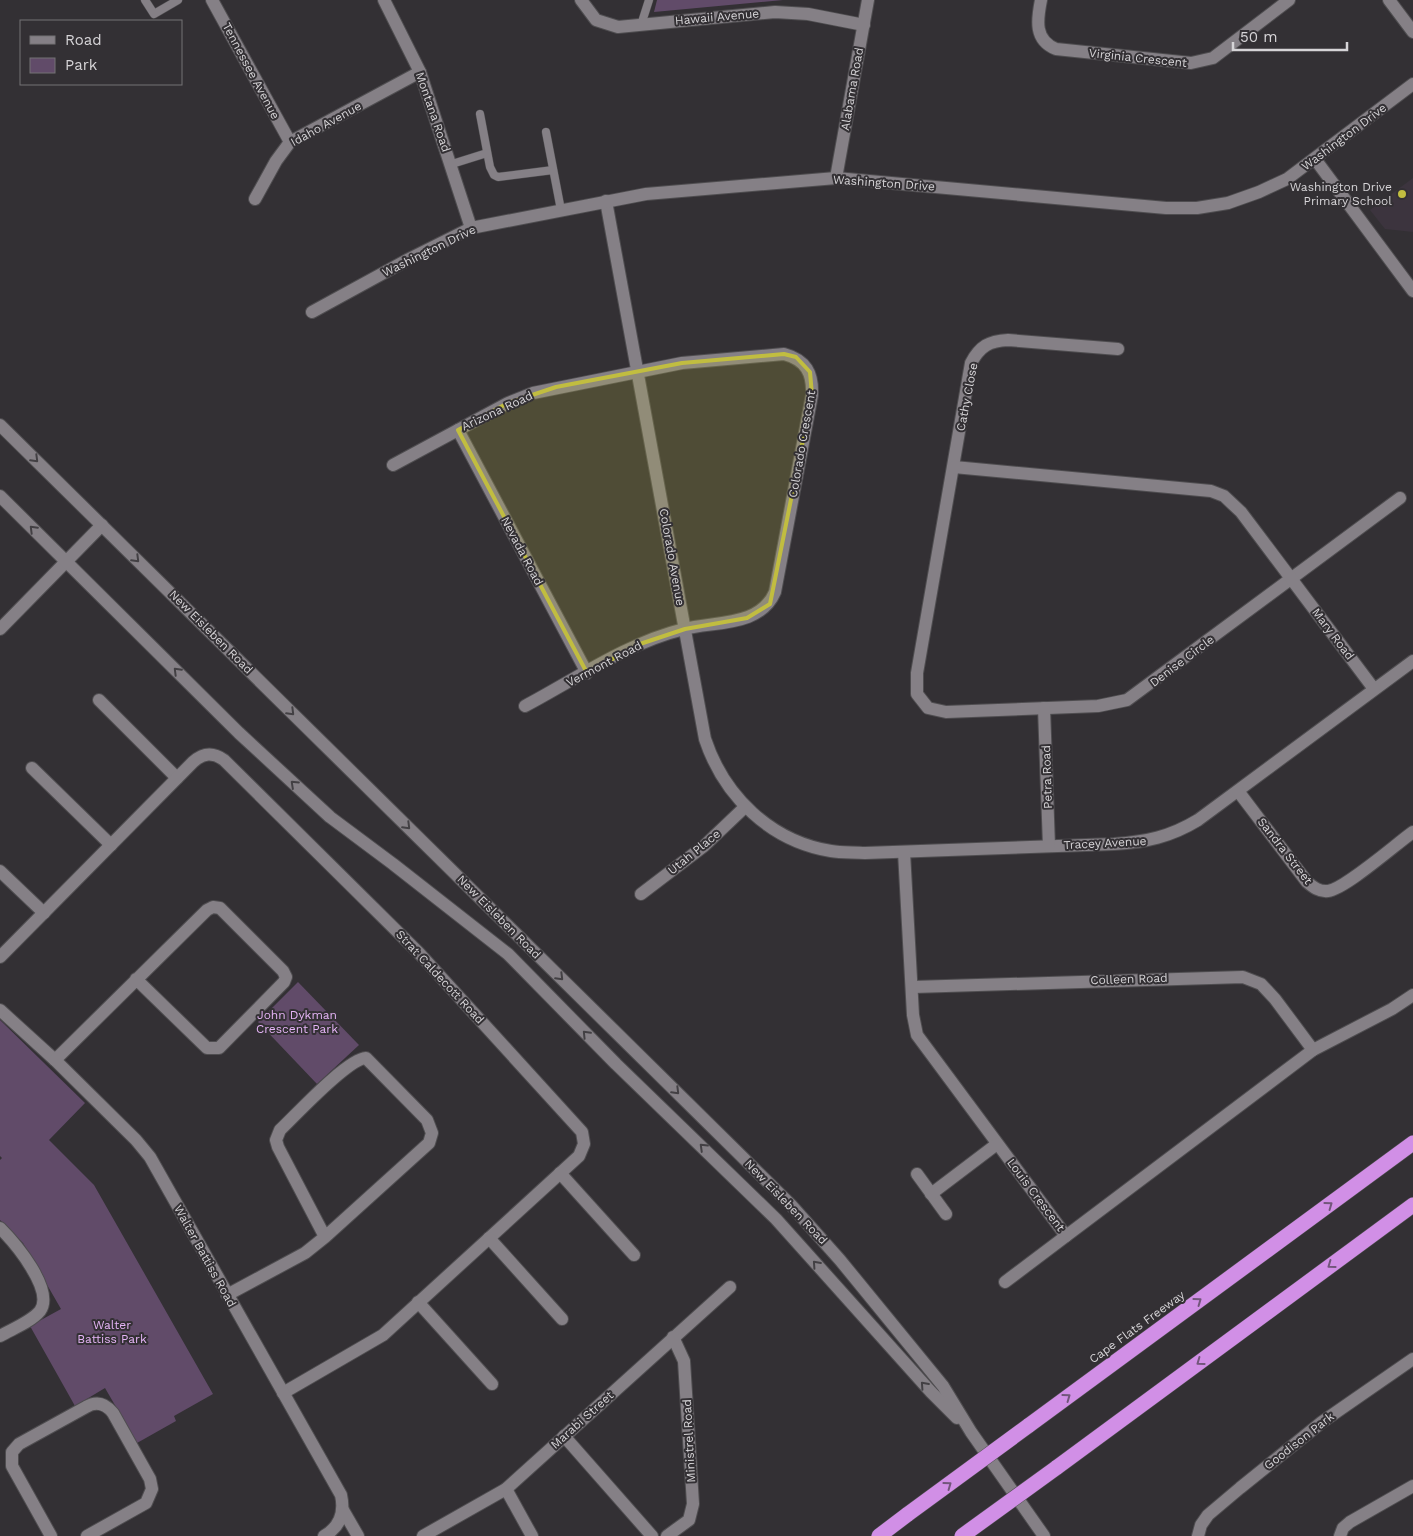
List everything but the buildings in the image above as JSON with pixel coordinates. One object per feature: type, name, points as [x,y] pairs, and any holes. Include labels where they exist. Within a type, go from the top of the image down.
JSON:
[{"type":"highway","name":"Cape Flats Freeway","points":[[879,1536],[1413,1143]]},
{"type":"highway","points":[[962,1536],[1413,1205]]},
{"type":"street","name":"Tennessee Avenue","points":[[212,0],[290,142]]},
{"type":"street","name":"Montana Road","points":[[384,0],[420,72],[452,164],[471,228]]},
{"type":"street","name":"Hawaii Avenue","points":[[581,0],[596,20],[606,25],[618,27],[775,12],[808,14],[864,25]]},
{"type":"street","name":"Alabama Road","points":[[836,178],[868,0]]},
{"type":"street","name":"Virginia Crescent","points":[[1041,0],[1038,31],[1042,40],[1056,49],[1191,64],[1213,58],[1289,0]]},
{"type":"street","points":[[1389,0],[1413,32]]},
{"type":"street","name":"Idaho Avenue","points":[[255,200],[276,161],[290,142],[420,72]]},
{"type":"street","name":"Washington Drive","points":[[312,312],[409,258],[471,228],[646,194],[836,178],[1166,208],[1197,208],[1228,203],[1287,179],[1413,84]]},
{"type":"street","points":[[1315,159],[1413,291]]},
{"type":"street","name":"Colorado Avenue","points":[[606,201],[705,739],[710,755],[724,782],[745,807],[768,825],[788,837],[830,851]]},
{"type":"street","name":"Cathy Close","points":[[954,467],[971,363],[976,353],[984,345],[995,340],[1025,340],[1118,349]]},
{"type":"street","name":"Colorado Crescent","points":[[638,372],[682,363],[784,354],[796,357],[803,362],[810,372],[812,381],[812,395],[775,592],[770,604],[761,612],[747,618],[685,629]]},
{"type":"street","name":"Arizona Road","points":[[392,465],[508,403],[533,393],[638,372]]},
{"type":"street","name":"New Eisleben Road","points":[[0,425],[791,1204],[840,1260],[943,1386],[971,1432],[1044,1536]]},
{"type":"street","name":"Nevada Road","points":[[458,430],[587,673]]},
{"type":"street","points":[[954,467],[1122,481],[1210,491],[1224,496],[1238,507],[1292,579]]},
{"type":"street","name":"Denise Circle","points":[[954,467],[917,672],[917,694],[922,702],[935,711],[1098,706],[1127,700],[1400,498]]},
{"type":"street","name":"New Eisleben Road","points":[[0,496],[239,733],[330,818],[393,864],[508,954],[616,1064],[776,1219],[930,1392],[971,1432]]},
{"type":"street","points":[[0,629],[102,525]]},
{"type":"street","name":"Mary Road","points":[[1292,579],[1374,689]]},
{"type":"street","name":"Vermont Road","points":[[525,706],[640,644],[685,629]]},
{"type":"street","name":"Tracey Avenue","points":[[830,851],[865,853],[904,852],[1145,842],[1165,837],[1192,824],[1413,660]]},
{"type":"street","points":[[98,700],[177,778]]},
{"type":"street","name":"Petra Road","points":[[1044,708],[1049,846]]},
{"type":"street","name":"Strat Caldecott Road","points":[[0,957],[193,762],[203,755],[214,754],[224,760],[420,952],[582,1132],[584,1144],[582,1150],[560,1173],[377,1339],[283,1393]]},
{"type":"street","points":[[32,768],[111,845]]},
{"type":"street","name":"Sandra Street","points":[[1238,791],[1307,882],[1316,889],[1325,892],[1342,885],[1413,832]]},
{"type":"street","name":"Utah Place","points":[[641,894],[704,846],[745,807]]},
{"type":"street","name":"Louis Crescent","points":[[904,852],[913,1015],[917,1035],[1066,1236],[1313,1050],[1392,1009],[1413,995]]},
{"type":"street","points":[[0,870],[44,913]]},
{"type":"street","points":[[55,1060],[136,979],[207,910],[213,907],[220,908],[283,971],[286,977],[272,996],[219,1048],[214,1049],[207,1048],[136,979]]},
{"type":"street","name":"Colleen Road","points":[[912,987],[1243,977],[1261,984],[1275,999],[1313,1050]]},
{"type":"street","name":"Walter Battiss Road","points":[[0,1010],[55,1060],[144,1149],[341,1495],[343,1510],[358,1536]]},
{"type":"street","points":[[227,1295],[305,1253],[325,1237],[426,1147],[431,1138],[431,1128],[426,1120],[366,1058],[357,1060],[343,1070],[280,1130],[276,1140],[325,1237]]},
{"type":"street","points":[[932,1194],[997,1144]]},
{"type":"street","points":[[560,1173],[634,1255]]},
{"type":"street","points":[[916,1174],[946,1214]]},
{"type":"street","points":[[0,1228],[17,1245],[44,1295],[42,1306],[37,1314],[0,1336]]},
{"type":"street","points":[[1005,1282],[1066,1236]]},
{"type":"street","points":[[489,1238],[562,1319]]},
{"type":"street","name":"Marabi Street","points":[[430,1534],[506,1490],[730,1287]]},
{"type":"street","points":[[418,1302],[492,1384]]},
{"type":"street","name":"Ministrel Road","points":[[667,1536],[689,1520],[693,1504],[684,1361],[673,1337]]},
{"type":"street","name":"Goodison Park","points":[[1198,1536],[1200,1525],[1208,1515],[1240,1488],[1322,1422],[1413,1360]]},
{"type":"street","points":[[51,1536],[12,1466],[12,1452],[19,1444],[96,1403],[106,1406],[112,1413],[150,1479],[152,1489],[149,1499],[142,1506],[87,1536]]},
{"type":"street","points":[[564,1436],[652,1536]]},
{"type":"street","points":[[1340,1536],[1343,1528],[1350,1522],[1413,1486]]},
{"type":"street","points":[[506,1490],[532,1536]]},
{"type":"street","points":[[324,1536],[338,1523],[343,1510]]},
{"type":"lane","points":[[145,0],[154,14],[178,0]]},
{"type":"lane","points":[[640,24],[649,0]]},
{"type":"lane","points":[[480,114],[492,172],[498,177],[553,170]]},
{"type":"lane","points":[[546,132],[561,210]]},
{"type":"lane","points":[[452,164],[488,153]]},
{"type":"highlighted area","points":[[784,354],[796,357],[810,372],[812,395],[770,604],[747,618],[685,629],[640,644],[587,673],[458,430],[508,403],[556,387],[682,363]]},
{"type":"shaded area","name":"Washington Drive Primary School","points":[[1413,178],[1413,232],[1385,229],[1370,210]]},
{"type":"green space","points":[[657,0],[783,0],[654,12]]},
{"type":"green space","name":"John Dykman Crescent Park","points":[[298,982],[359,1045],[317,1084],[258,1022]]},
{"type":"green space","name":"Walter Battiss Park","points":[[0,1020],[85,1103],[49,1140],[94,1185],[213,1394],[174,1416],[176,1421],[137,1443],[105,1388],[75,1406],[30,1326],[61,1309],[23,1243],[0,1220],[0,1160],[2,1158],[0,1156]]},
{"type":"place","name":"Washington Drive Primary School","points":[[1402,194]]}]
